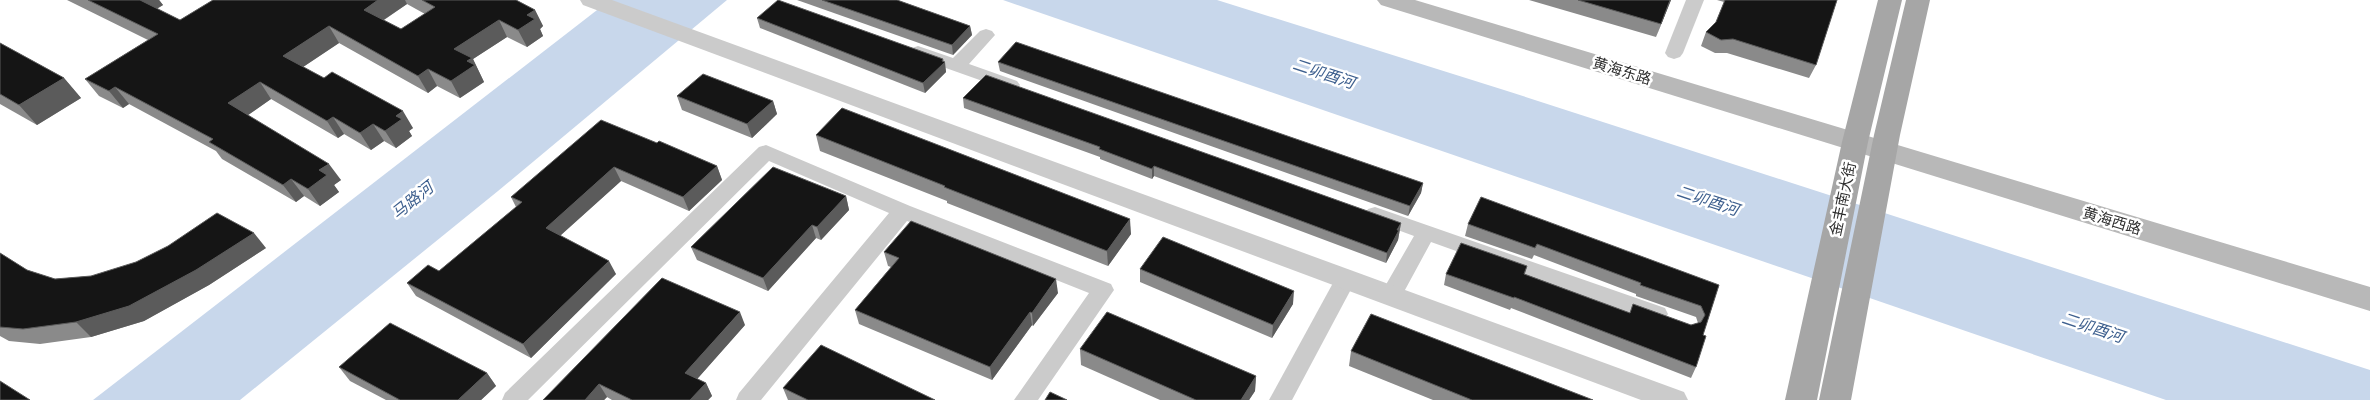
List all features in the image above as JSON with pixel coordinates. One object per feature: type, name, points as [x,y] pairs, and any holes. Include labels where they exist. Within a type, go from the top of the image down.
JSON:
[{"type":"main road","name":"黄海东路","points":[[1389,0],[1857,135]]},
{"type":"main road","name":"黄海东路","points":[[1437,0],[1857,135]]},
{"type":"main road","name":"金丰南大街","points":[[1801,400],[1857,135],[1890,0]]},
{"type":"main road","name":"金丰南大街","points":[[1835,400],[1885,143],[1918,0]]},
{"type":"main road","name":"黄海西路","points":[[1857,135],[2370,281]]},
{"type":"main road","name":"黄海西路","points":[[1885,143],[2370,299]]},
{"type":"street","points":[[591,0],[1674,400]]},
{"type":"street","points":[[1674,53],[1696,0]]},
{"type":"street","points":[[956,66],[986,35]]},
{"type":"street","points":[[900,46],[1031,92]]},
{"type":"street","points":[[513,400],[766,152],[903,211],[1103,290],[1025,400]]},
{"type":"street","points":[[1360,208],[1678,321]]},
{"type":"street","points":[[747,400],[903,211]]},
{"type":"street","points":[[1391,295],[1426,232]]},
{"type":"street","points":[[1280,400],[1346,278]]},
{"type":"water","name":"马路河","points":[[610,0],[727,0],[498,191],[240,400],[93,400]]},
{"type":"water","name":"二卯酉河","points":[[1003,0],[1217,0],[1504,90],[2370,370],[2370,400],[2166,400]]},
{"type":"building","points":[[88,0],[140,0],[180,20],[213,0],[378,0],[364,10],[401,29],[435,7],[422,0],[516,0],[535,10],[527,15],[535,19],[518,30],[499,20],[454,49],[472,58],[467,61],[475,65],[451,81],[428,69],[418,76],[329,26],[283,56],[324,78],[332,72],[403,111],[396,116],[402,119],[385,131],[373,124],[360,133],[333,117],[327,121],[260,82],[228,103],[329,164],[319,170],[327,175],[308,189],[291,179],[283,185],[209,142],[213,139],[115,87],[109,91],[85,79],[158,34]]},
{"type":"building","points":[[778,0],[943,59],[942,61],[945,62],[923,83],[757,18]]},
{"type":"building","points":[[822,0],[897,0],[970,26],[952,45]]},
{"type":"building","points":[[1578,0],[1670,0],[1661,24]]},
{"type":"building","points":[[1725,0],[1837,0],[1816,65],[1733,39],[1721,40],[1706,32],[1716,22]]},
{"type":"building","points":[[1016,42],[1423,183],[1410,206],[998,62]]},
{"type":"building","points":[[0,43],[64,78],[19,105],[0,94]]},
{"type":"building","points":[[703,74],[773,101],[747,124],[677,96]]},
{"type":"building","points":[[986,75],[1401,223],[1397,230],[1399,230],[1387,253],[1154,166],[1152,169],[1099,149],[1100,147],[963,98]]},
{"type":"building","points":[[842,108],[1130,219],[1107,251],[816,135]]},
{"type":"building","points":[[601,120],[657,143],[659,141],[717,166],[683,197],[614,167],[546,228],[609,261],[523,344],[407,283],[428,265],[439,271],[522,202],[511,197]]},
{"type":"building","points":[[773,167],[846,196],[817,227],[812,225],[763,278],[691,247]]},
{"type":"building","points":[[1481,197],[1719,285],[1703,335],[1706,336],[1696,367],[1514,297],[1446,274],[1461,243],[1527,266],[1524,274],[1630,313],[1633,304],[1691,325],[1701,322],[1705,315],[1701,306],[1640,285],[1641,283],[1537,244],[1535,248],[1468,224]]},
{"type":"building","points":[[217,213],[254,233],[196,270],[129,306],[76,322],[23,329],[0,327],[0,253],[27,270],[55,279],[91,276],[136,262],[168,246]]},
{"type":"building","points":[[911,221],[1056,279],[990,367],[855,310],[899,258],[884,252]]},
{"type":"building","points":[[1163,237],[1294,291],[1273,325],[1140,269]]},
{"type":"building","points":[[662,278],[740,312],[685,373],[706,383],[690,400],[632,400],[599,384],[585,400],[543,400]]},
{"type":"building","points":[[1107,312],[1256,376],[1241,400],[1196,400],[1080,349]]},
{"type":"building","points":[[1371,314],[1593,400],[1472,400],[1351,351]]},
{"type":"building","points":[[390,323],[487,373],[458,400],[400,400],[339,367]]},
{"type":"building","points":[[821,345],[935,400],[808,400],[783,388]]},
{"type":"building","points":[[0,381],[30,400],[0,400]]},
{"type":"building","points":[[1050,392],[1067,400],[1045,400]]}]
